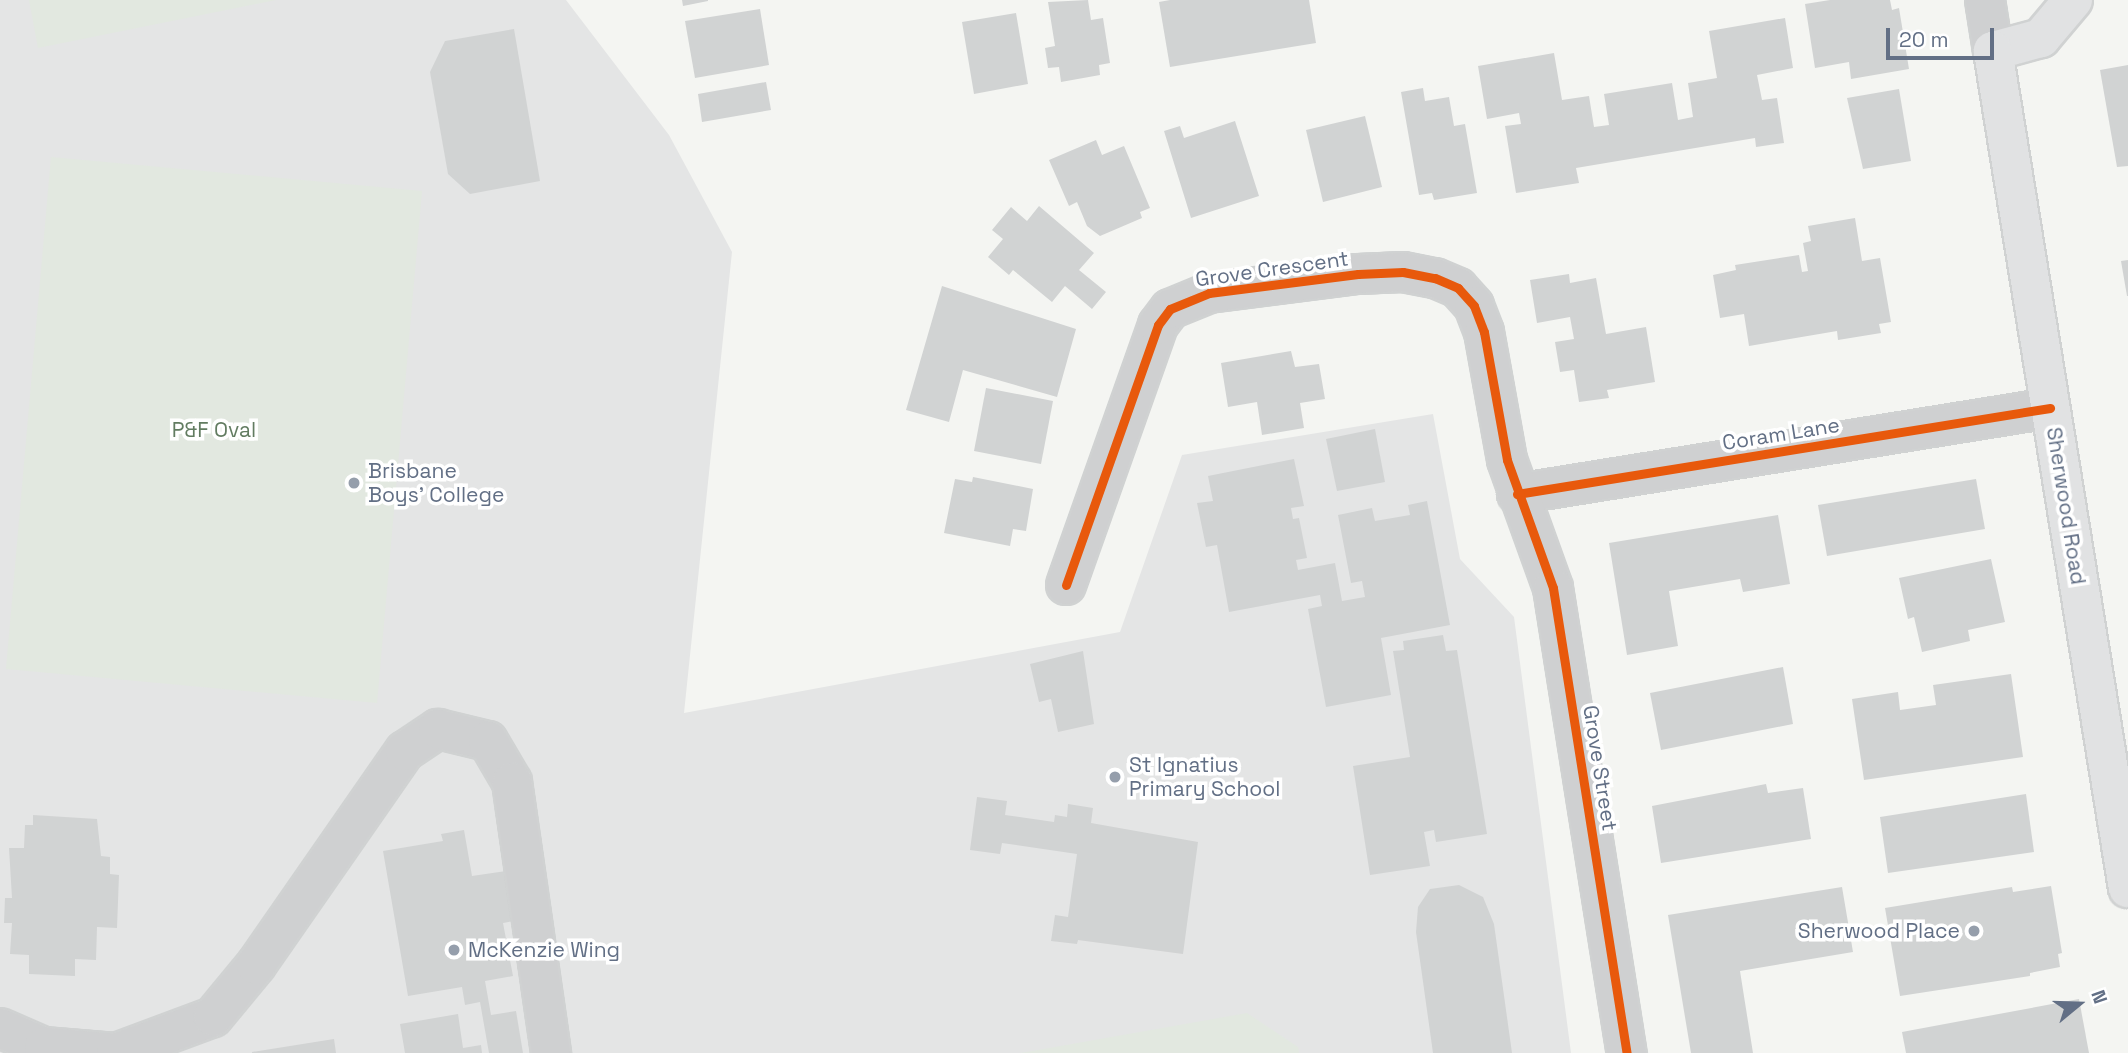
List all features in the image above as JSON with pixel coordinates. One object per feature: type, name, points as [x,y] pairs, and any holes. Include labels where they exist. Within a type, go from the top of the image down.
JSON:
[{"type":"main road","points":[[1993,51],[2041,38],[2073,0]]},
{"type":"main road","name":"Sherwood Road","points":[[1993,51],[2128,888]]},
{"type":"street","name":"Sherwood Road","points":[[1985,0],[1993,51]]},
{"type":"street","name":"Grove Crescent","points":[[1066,585],[1158,325],[1178,303],[1209,293],[1358,274],[1403,272],[1435,278],[1458,288],[1474,306],[1484,332],[1499,424],[1517,494]]},
{"type":"street","name":"Coram Lane","points":[[1517,494],[2050,408]]},
{"type":"street","name":"Grove Street","points":[[1517,494],[1553,588],[1628,1053]]},
{"type":"street","points":[[0,1028],[44,1047],[116,1053],[213,1017],[256,965],[405,751],[438,729],[488,741],[512,782],[551,1053]]},
{"type":"shaded area","name":"Brisbane Boys' College","points":[[0,0],[566,0],[669,135],[732,252],[684,713],[1120,632],[1182,455],[1433,414],[1460,559],[1514,617],[1571,1053],[0,1053]]},
{"type":"green space","points":[[29,0],[276,0],[38,48]]},
{"type":"green space","name":"P&F Oval","points":[[51,157],[422,191],[377,703],[6,669]]},
{"type":"green space","points":[[1247,1013],[1298,1047],[1299,1053],[1021,1053]]},
{"type":"building","points":[[682,0],[708,0],[708,1],[683,6]]},
{"type":"building","points":[[1088,0],[1091,20],[1103,18],[1110,63],[1099,65],[1100,75],[1061,82],[1059,67],[1048,68],[1045,48],[1055,46],[1048,2]]},
{"type":"building","points":[[1309,0],[1316,43],[1170,67],[1159,2]]},
{"type":"building","points":[[1830,0],[1890,0],[1892,10],[1899,8],[1909,69],[1851,79],[1849,62],[1815,68],[1805,4]]},
{"type":"building","points":[[760,9],[769,65],[695,78],[685,21]]},
{"type":"building","points":[[1016,13],[1028,84],[974,94],[962,22]]},
{"type":"building","points":[[1785,18],[1793,68],[1757,75],[1762,100],[1777,98],[1784,143],[1756,147],[1755,138],[1576,168],[1579,183],[1516,193],[1505,126],[1521,124],[1519,113],[1487,119],[1478,66],[1554,53],[1562,100],[1589,96],[1594,127],[1609,125],[1604,94],[1672,83],[1678,120],[1693,117],[1688,83],[1717,78],[1709,31]]},
{"type":"building","points":[[514,29],[540,181],[470,194],[448,174],[430,72],[445,41]]},
{"type":"building","points":[[2128,65],[2128,166],[2117,167],[2100,70]]},
{"type":"building","points":[[766,82],[771,110],[702,122],[698,94]]},
{"type":"building","points":[[1423,88],[1425,101],[1449,97],[1454,126],[1465,124],[1477,193],[1434,200],[1432,193],[1419,195],[1401,92]]},
{"type":"building","points":[[1899,89],[1911,161],[1863,169],[1847,98]]},
{"type":"building","points":[[1365,116],[1382,187],[1323,202],[1306,130]]},
{"type":"building","points":[[1235,121],[1259,196],[1191,218],[1164,131],[1180,126],[1184,138]]},
{"type":"building","points":[[1096,140],[1102,155],[1124,146],[1150,208],[1140,212],[1142,218],[1100,236],[1087,226],[1077,202],[1069,206],[1049,160]]},
{"type":"building","points":[[1039,206],[1094,253],[1079,270],[1106,292],[1092,309],[1065,286],[1052,302],[1013,270],[1009,275],[988,257],[1003,239],[992,230],[1011,207],[1027,221]]},
{"type":"building","points":[[1855,218],[1862,261],[1880,258],[1891,322],[1879,324],[1881,333],[1838,340],[1837,331],[1749,346],[1744,314],[1720,318],[1713,275],[1736,270],[1735,265],[1799,255],[1802,272],[1808,271],[1803,243],[1811,241],[1808,226]]},
{"type":"building","points":[[2128,260],[2128,296],[2127,296],[2121,261]]},
{"type":"building","points":[[1569,274],[1570,283],[1596,278],[1606,334],[1646,327],[1655,382],[1607,390],[1609,398],[1579,402],[1574,370],[1560,372],[1555,342],[1574,339],[1570,317],[1537,323],[1530,280]]},
{"type":"building","points":[[942,286],[1076,329],[1057,397],[963,370],[949,422],[906,410]]},
{"type":"building","points":[[1291,351],[1295,367],[1319,364],[1325,399],[1300,403],[1304,428],[1262,435],[1257,402],[1228,407],[1221,363]]},
{"type":"building","points":[[986,388],[1053,401],[1041,464],[974,451]]},
{"type":"building","points":[[1375,429],[1385,482],[1337,491],[1326,439]]},
{"type":"building","points":[[1294,459],[1304,506],[1291,508],[1293,519],[1299,518],[1307,558],[1296,560],[1298,570],[1335,563],[1342,601],[1365,597],[1362,581],[1351,583],[1338,515],[1372,508],[1375,521],[1410,515],[1408,505],[1427,501],[1450,625],[1381,638],[1391,695],[1326,707],[1308,609],[1322,606],[1320,595],[1229,612],[1217,545],[1206,547],[1197,503],[1213,501],[1208,476]]},
{"type":"building","points":[[973,477],[1033,489],[1026,531],[1013,529],[1010,546],[944,533],[955,479],[972,482]]},
{"type":"building","points":[[1976,479],[1985,529],[1827,556],[1818,505]]},
{"type":"building","points":[[1778,515],[1790,584],[1743,592],[1740,579],[1669,591],[1678,646],[1627,655],[1609,543]]},
{"type":"building","points":[[1991,559],[2005,622],[1968,630],[1970,641],[1922,652],[1914,617],[1908,619],[1899,578]]},
{"type":"building","points":[[1443,635],[1446,651],[1457,650],[1487,834],[1436,842],[1434,830],[1424,832],[1430,866],[1370,875],[1353,766],[1410,757],[1393,651],[1404,650],[1403,641]]},
{"type":"building","points":[[1083,651],[1094,724],[1058,732],[1051,699],[1039,702],[1030,664]]},
{"type":"building","points":[[1783,667],[1793,724],[1661,750],[1650,693]]},
{"type":"building","points":[[2011,674],[2023,757],[1864,780],[1852,699],[1898,692],[1900,710],[1936,705],[1933,685]]},
{"type":"building","points":[[1766,784],[1768,793],[1803,788],[1811,839],[1661,863],[1652,806]]},
{"type":"building","points":[[2026,794],[2034,852],[1888,873],[1880,817]]},
{"type":"building","points":[[977,797],[1007,801],[1005,815],[1054,822],[1055,815],[1067,817],[1068,804],[1093,808],[1091,823],[1198,842],[1183,954],[1078,940],[1077,944],[1051,941],[1055,915],[1068,917],[1077,854],[1002,843],[1000,854],[970,850]]},
{"type":"building","points":[[33,815],[97,819],[101,856],[110,857],[110,874],[119,875],[117,928],[97,927],[96,960],[75,959],[75,976],[29,974],[29,955],[10,954],[12,923],[4,923],[5,898],[12,898],[9,848],[24,848],[25,825],[33,825]]},
{"type":"building","name":"McKenzie Wing","points":[[464,830],[472,876],[506,871],[514,921],[503,923],[513,976],[485,981],[491,1015],[516,1011],[523,1053],[489,1053],[480,1002],[465,1005],[462,987],[408,996],[383,851],[443,841],[441,834]]},
{"type":"building","points":[[1459,885],[1483,897],[1494,924],[1512,1053],[1433,1053],[1416,932],[1418,907],[1430,889]]},
{"type":"building","name":"Sherwood Place","points":[[2051,886],[2062,953],[2058,954],[2060,967],[2030,973],[2030,976],[1900,996],[1885,908],[2012,887],[2013,892]]},
{"type":"building","points":[[1842,887],[1853,952],[1740,971],[1753,1053],[1691,1053],[1668,915]]},
{"type":"building","points":[[2079,999],[2089,1053],[1906,1053],[1902,1032]]},
{"type":"building","name":"McKenzie Wing","points":[[458,1014],[463,1048],[481,1045],[482,1053],[405,1053],[400,1024]]},
{"type":"building","points":[[334,1039],[336,1053],[252,1053],[252,1052]]},
{"type":"cycle path","points":[[1066,585],[1158,325],[1170,309],[1209,293],[1358,274],[1403,272],[1435,278],[1458,288],[1474,306],[1484,332],[1507,460],[1553,588],[1627,1053]]},
{"type":"cycle path","points":[[1517,494],[2050,408]]},
{"type":"place","name":"Brisbane Boys' College","points":[[354,483]]},
{"type":"place","name":"St Ignatius Primary School","points":[[1115,777]]},
{"type":"place","name":"Sherwood Place","points":[[1974,931]]},
{"type":"place","name":"McKenzie Wing","points":[[454,950]]}]
